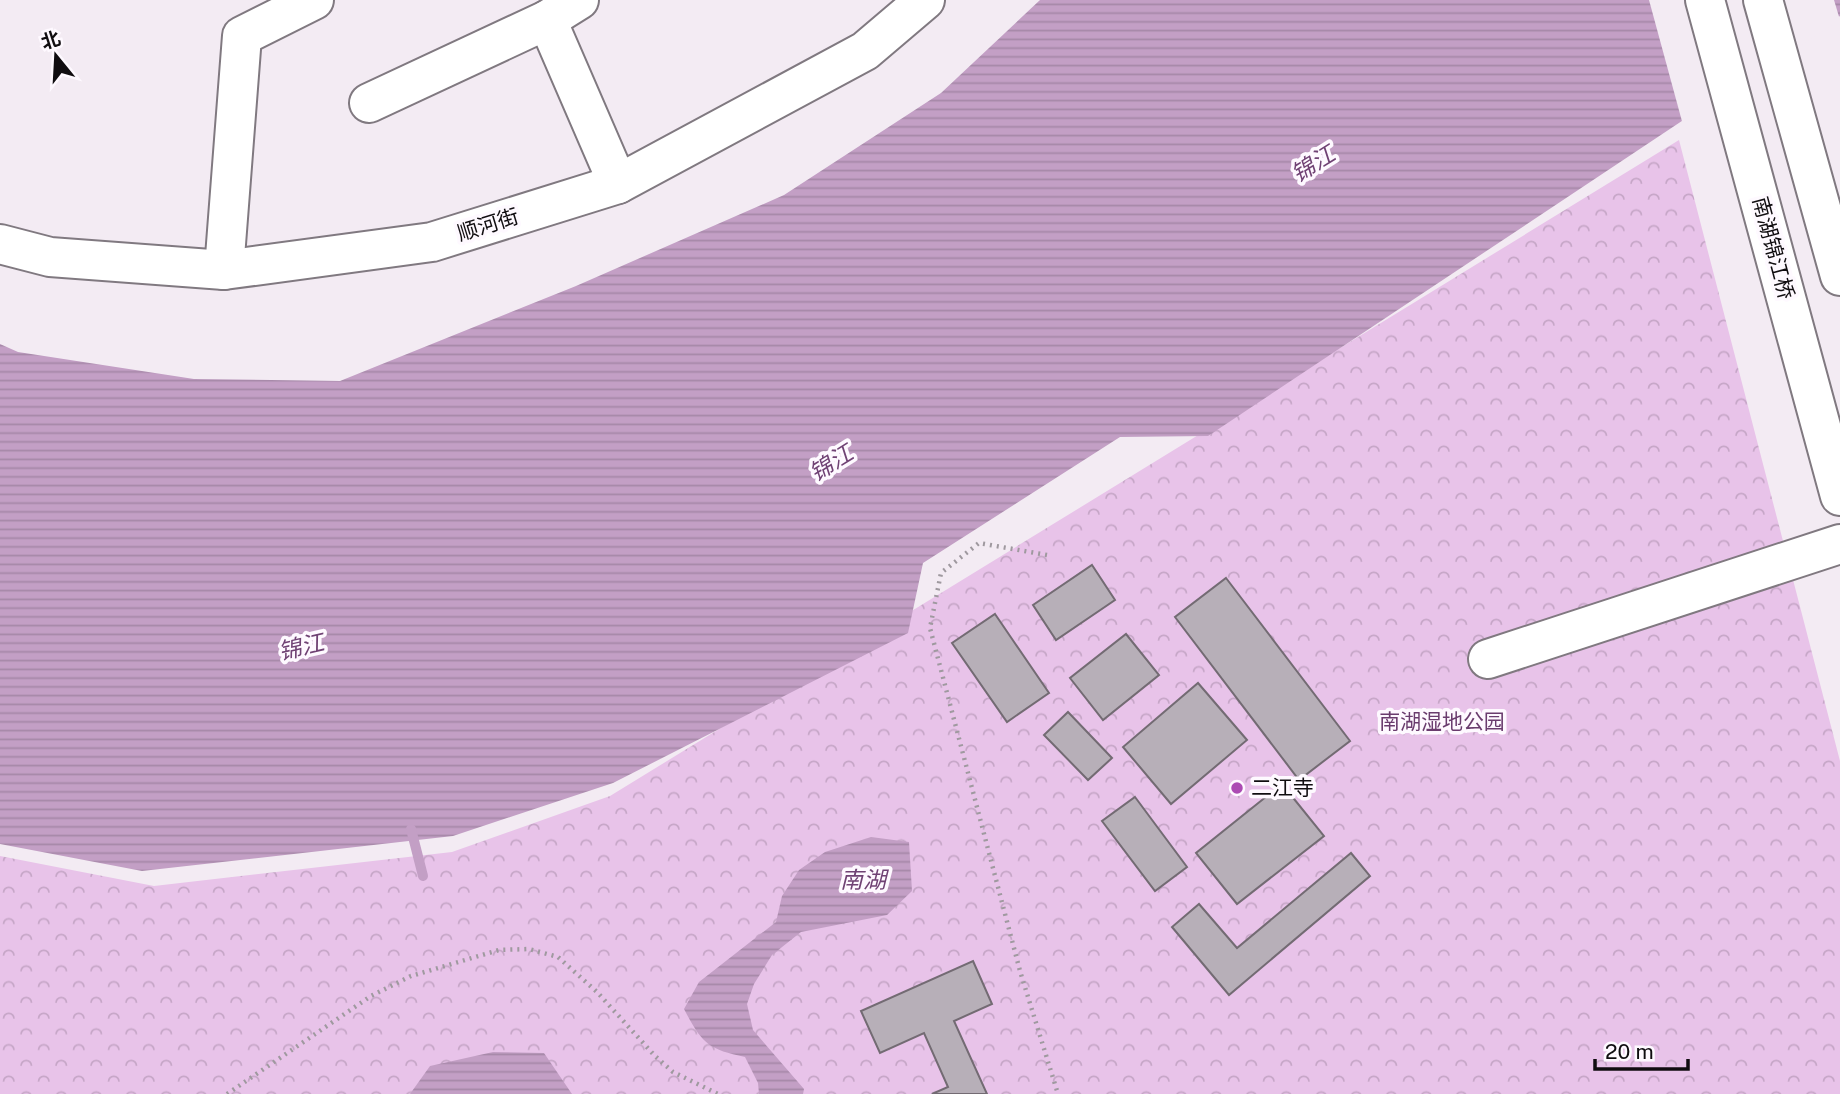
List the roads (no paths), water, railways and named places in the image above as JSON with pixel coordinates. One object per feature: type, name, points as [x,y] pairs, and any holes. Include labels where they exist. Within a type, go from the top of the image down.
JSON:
[{"type":"street","points":[[224,270],[242,36],[314,0]]},
{"type":"street","points":[[369,103],[547,20],[579,0]]},
{"type":"street","name":"顺河街","points":[[0,244],[50,257],[224,270],[432,242],[618,184],[865,51],[925,0]]},
{"type":"street","name":"南湖锦江桥","points":[[1705,0],[1840,496]]},
{"type":"street","points":[[1763,0],[1840,276]]},
{"type":"street","points":[[547,20],[618,184]]},
{"type":"street","points":[[1488,659],[1840,544]]},
{"type":"water","name":"锦江","points":[[1040,0],[1840,0],[1840,16],[1208,436],[1120,437],[923,563],[908,633],[613,783],[453,836],[142,871],[0,844],[0,344],[18,352],[194,379],[340,381],[576,286],[784,195],[941,93]]},
{"type":"water","name":"南湖","points":[[871,837],[909,842],[912,891],[887,915],[801,932],[772,955],[754,984],[747,1004],[753,1030],[804,1089],[803,1094],[759,1094],[758,1083],[745,1057],[722,1051],[707,1043],[684,1009],[699,982],[776,922],[782,896],[799,870],[825,852]]},
{"type":"water","points":[[493,1052],[544,1053],[572,1094],[410,1094],[430,1066]]},
{"type":"waterway","points":[[411,829],[423,876]]},
{"type":"place","name":"二江寺","points":[[1237,788]]},
{"type":"park label","name":"南湖湿地公园","points":[[1442,722]]}]
